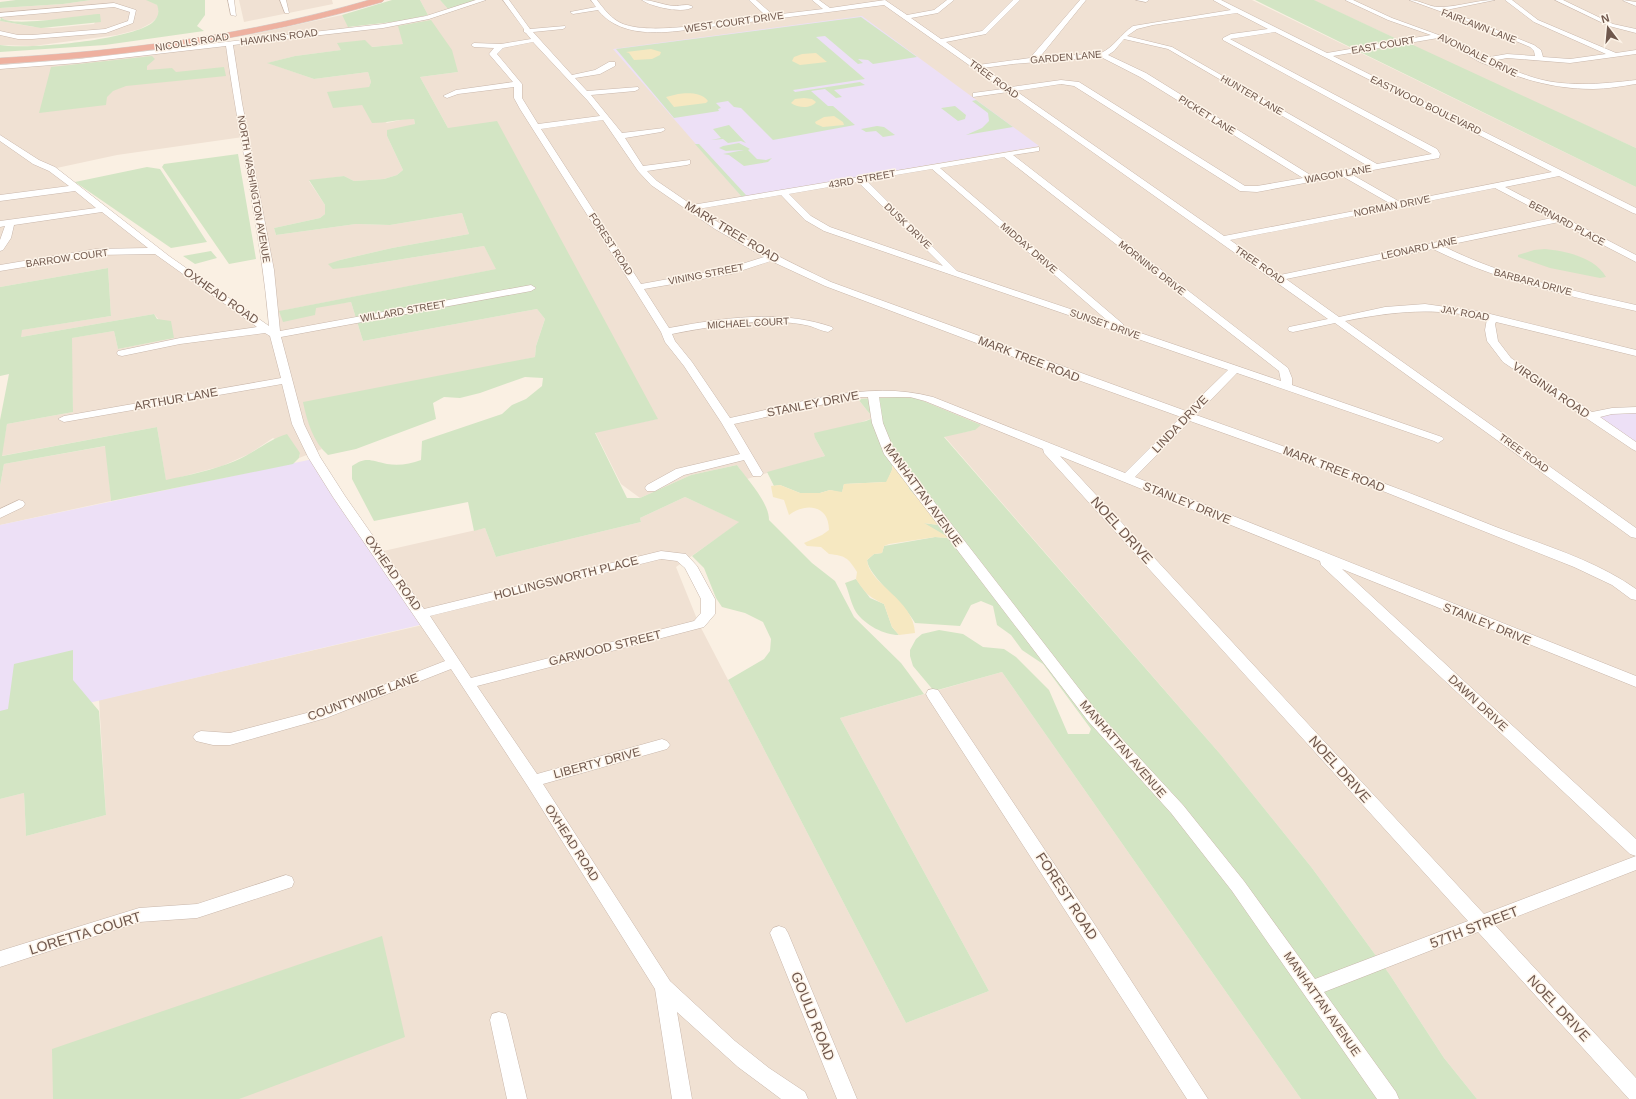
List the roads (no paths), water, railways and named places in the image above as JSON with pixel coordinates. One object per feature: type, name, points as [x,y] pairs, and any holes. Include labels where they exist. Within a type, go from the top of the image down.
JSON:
[{"type":"highway","name":"NICOLLS ROAD","points":[[0,56],[53,53],[152,43],[261,24],[328,10],[363,0]]},
{"type":"highway","name":"NICOLLS ROAD","points":[[0,61],[57,58],[183,44],[320,17],[379,0]]},
{"type":"highway","points":[[261,24],[283,18],[286,12],[295,14],[328,10]]},
{"type":"street","points":[[231,0],[234,16]]},
{"type":"street","points":[[283,0],[286,12]]},
{"type":"street","name":"HAWKINS ROAD","points":[[0,67],[78,61],[383,26],[427,18],[483,0]]},
{"type":"street","name":"MARK TREE ROAD","points":[[506,0],[526,31],[571,77],[606,117],[642,169],[654,183],[689,208],[772,258],[828,284],[1187,417],[1359,477],[1579,564],[1616,582],[1636,596]]},
{"type":"street","name":"WEST COURT DRIVE","points":[[596,0],[601,8],[615,22],[646,29],[677,29],[771,16],[829,10],[883,1]]},
{"type":"street","points":[[645,0],[673,8],[690,6]]},
{"type":"street","points":[[752,0],[771,16]]},
{"type":"street","points":[[815,0],[829,10]]},
{"type":"street","points":[[906,17],[936,12],[951,0]]},
{"type":"street","points":[[940,41],[984,33],[1017,0]]},
{"type":"street","points":[[1033,60],[1083,0]]},
{"type":"street","points":[[1139,0],[1146,0]]},
{"type":"street","name":"EASTWOOD BOULEVARD","points":[[1216,0],[1636,211]]},
{"type":"street","name":"AVONDALE DRIVE","points":[[1348,0],[1390,19],[1440,36],[1459,45],[1470,54],[1516,75],[1547,83],[1603,86],[1636,82]]},
{"type":"street","name":"FAIRLAWN LANE","points":[[1412,0],[1434,9],[1472,21],[1532,46],[1537,50],[1540,59]]},
{"type":"street","points":[[1434,9],[1486,0]]},
{"type":"street","points":[[1508,0],[1536,21],[1615,55]]},
{"type":"street","points":[[1558,0],[1612,25],[1636,31]]},
{"type":"street","points":[[1626,0],[1636,4]]},
{"type":"street","name":"TREE ROAD","points":[[883,1],[1223,239],[1636,534]]},
{"type":"street","points":[[0,15],[61,12],[114,5],[134,11],[131,22],[106,31],[32,37],[18,37],[0,33]]},
{"type":"street","points":[[573,12],[601,8]]},
{"type":"street","name":"GARDEN LANE","points":[[978,67],[1033,60],[1102,54],[1112,50],[1128,31],[1143,24],[1238,11]]},
{"type":"street","points":[[726,23],[737,32]]},
{"type":"street","points":[[526,31],[563,27]]},
{"type":"street","name":"WAGON LANE","points":[[976,95],[1066,82],[1076,84],[1243,189],[1257,188],[1430,158],[1436,154],[1225,39],[1231,36],[1276,30]]},
{"type":"street","name":"EAST COURT","points":[[1327,55],[1440,36]]},
{"type":"street","name":"HUNTER LANE","points":[[1123,37],[1155,43],[1170,48],[1376,167]]},
{"type":"street","points":[[474,45],[502,46],[535,40]]},
{"type":"street","name":"NORTH WASHINGTON AVENUE","points":[[229,43],[240,117],[269,270],[272,332]]},
{"type":"street","name":"FOREST ROAD","points":[[502,46],[495,50],[493,54],[518,84],[518,98],[638,287],[666,332],[674,348],[688,364],[727,422],[757,473]]},
{"type":"street","points":[[1482,60],[1507,56],[1570,61],[1636,52]]},
{"type":"street","name":"PICKET LANE","points":[[1102,54],[1143,75],[1310,179]]},
{"type":"street","points":[[571,77],[597,72],[612,64]]},
{"type":"street","points":[[447,96],[456,92],[518,84]]},
{"type":"street","points":[[585,93],[631,89]]},
{"type":"street","points":[[537,127],[606,117]]},
{"type":"street","points":[[620,136],[661,130]]},
{"type":"street","name":"OXHEAD ROAD","points":[[0,137],[36,162],[52,169],[158,250],[272,332],[287,380],[298,424],[314,457],[532,781],[664,987],[682,1099]]},
{"type":"street","points":[[0,150],[15,148]]},
{"type":"street","name":"43RD STREET","points":[[689,208],[1036,149]]},
{"type":"street","name":"MORNING DRIVE","points":[[1006,154],[1284,370],[1287,378],[1286,387]]},
{"type":"street","points":[[642,169],[687,162]]},
{"type":"street","name":"MIDDAY DRIVE","points":[[934,167],[1124,330]]},
{"type":"street","points":[[1344,173],[1398,204]]},
{"type":"street","name":"NORMAN DRIVE","points":[[1223,239],[1561,173]]},
{"type":"street","name":"DUSK DRIVE","points":[[860,179],[956,273]]},
{"type":"street","name":"BERNARD PLACE","points":[[1498,186],[1636,259]]},
{"type":"street","points":[[0,198],[77,188]]},
{"type":"street","name":"SUNSET DRIVE","points":[[784,192],[804,216],[822,227],[1438,439]]},
{"type":"street","points":[[0,248],[6,238],[5,224],[105,209]]},
{"type":"street","name":"LEONARD LANE","points":[[1278,278],[1561,219]]},
{"type":"street","name":"BARBARA DRIVE","points":[[1433,245],[1466,262],[1489,271],[1636,308]]},
{"type":"street","name":"BARROW COURT","points":[[0,268],[96,252],[158,250]]},
{"type":"street","name":"VINING STREET","points":[[638,287],[731,271],[772,258]]},
{"type":"street","name":"WILLARD STREET","points":[[122,353],[180,341],[272,332],[531,288]]},
{"type":"street","name":"JAY ROAD","points":[[1293,329],[1385,310],[1410,307],[1455,310],[1636,353]]},
{"type":"street","name":"VIRGINIA ROAD","points":[[1492,318],[1489,325],[1490,338],[1500,354],[1541,384],[1636,447]]},
{"type":"street","name":"MICHAEL COURT","points":[[666,332],[721,323],[760,321],[805,322],[817,324],[828,329]]},
{"type":"street","name":"LINDA DRIVE","points":[[1126,479],[1234,370]]},
{"type":"street","name":"ARTHUR LANE","points":[[64,419],[287,380]]},
{"type":"street","name":"STANLEY DRIVE","points":[[727,422],[845,396],[873,393],[910,394],[929,399],[1636,682]]},
{"type":"street","name":"MANHATTAN AVENUE","points":[[873,393],[876,420],[880,436],[888,451],[1094,717],[1177,809],[1238,886],[1389,1099]]},
{"type":"street","points":[[1590,416],[1612,411],[1636,410]]},
{"type":"street","name":"NOEL DRIVE","points":[[1045,446],[1636,1092]]},
{"type":"street","points":[[651,488],[686,470],[747,456]]},
{"type":"street","points":[[0,514],[18,504]]},
{"type":"street","name":"HOLLINGSWORTH PLACE","points":[[421,614],[661,555],[681,557],[690,566],[700,583]]},
{"type":"street","name":"DAWN DRIVE","points":[[1321,556],[1636,849]]},
{"type":"street","name":"GARWOOD STREET","points":[[467,684],[699,624],[708,614],[708,599],[700,583]]},
{"type":"street","name":"COUNTYWIDE LANE","points":[[201,737],[230,739],[326,713],[453,663]]},
{"type":"street","name":"FOREST ROAD","points":[[933,694],[1087,927],[1198,1099]]},
{"type":"street","name":"LIBERTY DRIVE","points":[[532,781],[662,745]]},
{"type":"street","name":"57TH STREET","points":[[1311,989],[1636,863]]},
{"type":"street","name":"LORETTA COURT","points":[[0,959],[139,915],[197,911],[286,882]]},
{"type":"street","name":"GOULD ROAD","points":[[778,933],[847,1099]]},
{"type":"street","points":[[664,987],[701,1024],[776,1085],[798,1099]]},
{"type":"street","points":[[499,1020],[517,1099]]}]
